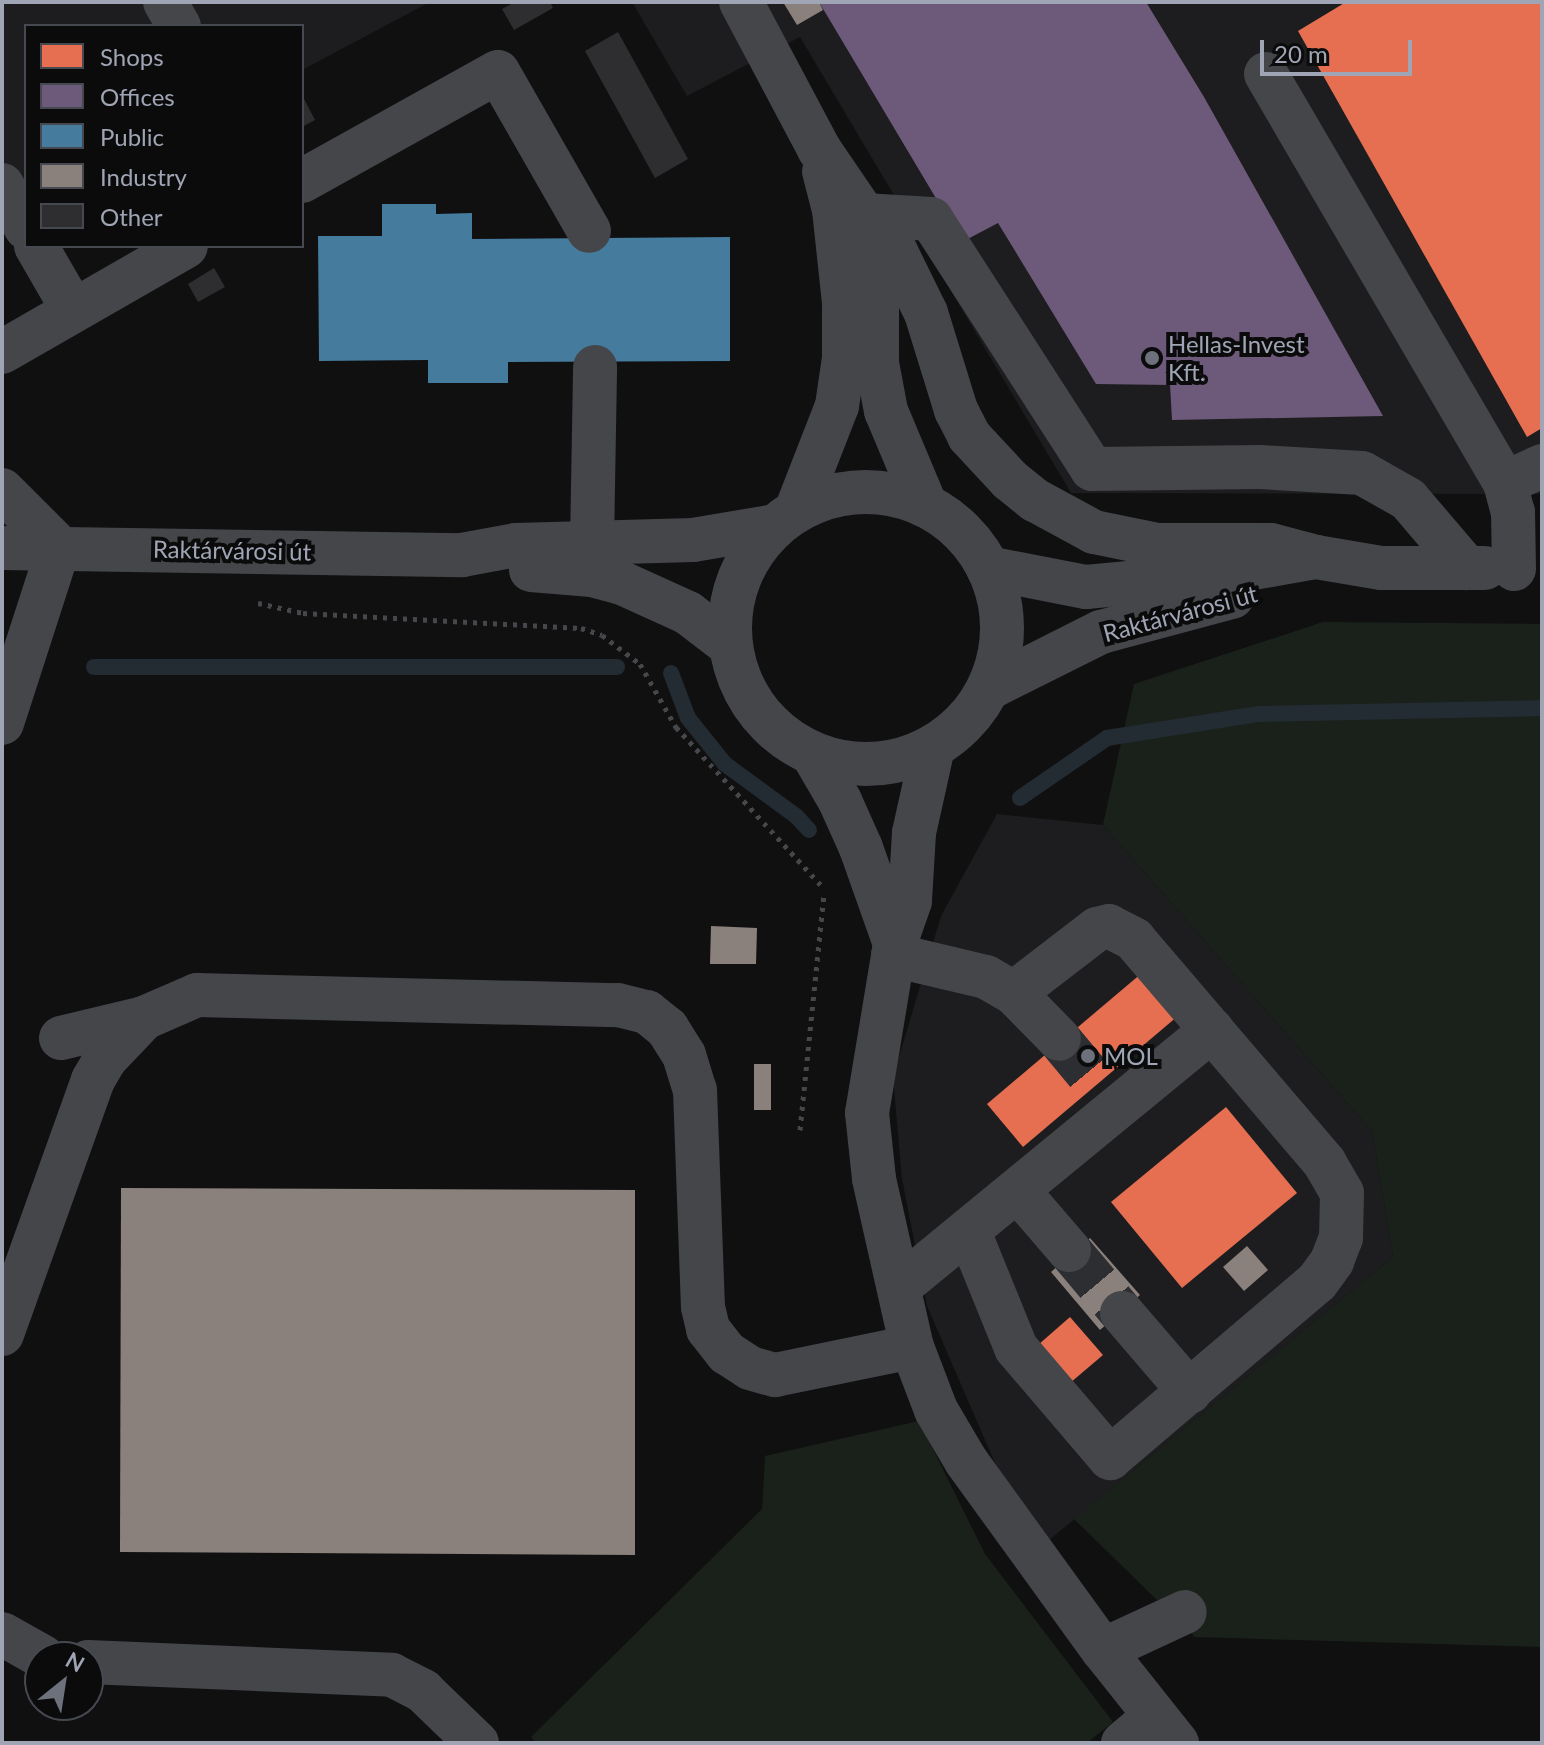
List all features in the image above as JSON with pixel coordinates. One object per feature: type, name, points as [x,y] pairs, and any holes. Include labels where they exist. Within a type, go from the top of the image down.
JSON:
[{"type":"street","points":[[165,2],[178,24]]},
{"type":"street","points":[[741,2],[819,149],[864,215],[896,252],[926,313],[956,410],[969,436],[1010,480],[1035,500],[1094,532],[1158,545],[1271,545],[1316,557]]},
{"type":"street","points":[[304,180],[498,72],[589,231]]},
{"type":"street","points":[[1266,74],[1524,474],[1513,512],[1528,569]]},
{"type":"street","points":[[786,519],[837,406],[844,358],[844,303],[834,210],[819,149]]},
{"type":"street","points":[[2,185],[24,224]]},
{"type":"street","points":[[864,215],[877,293],[877,363],[886,411],[926,506]]},
{"type":"street","points":[[864,215],[931,219],[1092,469],[1260,467],[1362,473],[1408,499],[1467,568]]},
{"type":"street","points":[[37,248],[73,310]]},
{"type":"street","points":[[2,352],[182,248]]},
{"type":"street","points":[[592,544],[595,367]]},
{"type":"street","points":[[2,490],[59,547],[2,723]]},
{"type":"street","name":"Raktárvárosi út","points":[[2,548],[462,555],[516,545],[693,540],[786,519],[847,494],[901,497],[926,506],[962,532],[988,568],[997,591],[1002,640],[989,688],[965,722],[933,747],[910,757],[873,764],[836,761],[812,753],[767,721],[749,699],[731,646],[730,619],[744,568],[757,546],[786,519]]},
{"type":"street","name":"Raktárvárosi út","points":[[462,555],[520,569],[592,575],[622,583],[688,613],[731,646]]},
{"type":"street","name":"Raktárvárosi út","points":[[988,568],[1086,587],[1214,575],[1316,557],[1381,568],[1528,569]]},
{"type":"street","name":"Raktárvárosi út","points":[[989,688],[1101,632],[1220,599],[1381,568]]},
{"type":"street","points":[[933,747],[914,833],[910,901],[894,950],[867,1113],[874,1179],[912,1347],[936,1410],[966,1461],[1103,1650],[1149,1725]]},
{"type":"street","points":[[812,753],[840,801],[861,848],[894,950]]},
{"type":"street","points":[[969,1232],[1016,1348],[1110,1458],[1317,1282],[1337,1249],[1344,1223],[1342,1193],[1325,1163],[1134,939],[1109,926],[1097,929],[1014,993]]},
{"type":"street","points":[[894,950],[986,977],[1014,993],[1059,1039]]},
{"type":"street","points":[[61,1038],[144,1018],[197,995],[618,1005],[647,1012],[667,1028],[684,1055],[695,1090],[703,1307],[708,1329],[727,1353],[750,1368],[775,1375],[912,1347]]},
{"type":"street","points":[[2,1334],[93,1080],[105,1059],[144,1018]]},
{"type":"street","points":[[899,1287],[1018,1191],[1107,1097],[1212,1030]]},
{"type":"street","points":[[1018,1191],[1069,1250]]},
{"type":"street","points":[[1122,1313],[1190,1392]]},
{"type":"street","points":[[1103,1650],[1185,1612]]},
{"type":"street","points":[[2,1634],[24,1646]]},
{"type":"street","points":[[104,1663],[392,1675],[423,1691],[477,1743]]},
{"type":"path","points":[[249,601],[303,613],[581,628],[602,635],[640,664],[676,727],[825,889],[800,1130]]},
{"type":"shaded area","points":[[2,2],[430,2],[304,69],[304,24],[24,24],[24,217],[2,228]]},
{"type":"shaded area","points":[[632,2],[1542,2],[1542,494],[1071,493],[800,37],[687,96]]},
{"type":"shaded area","points":[[1323,622],[1542,624],[1542,1647],[1195,1637],[1074,1519],[1393,1257],[1372,1131],[1103,825],[1134,684]]},
{"type":"shaded area","points":[[997,814],[1103,825],[1372,1131],[1393,1257],[1048,1541],[1001,1477],[927,1306],[902,1179],[893,1077],[941,916]]},
{"type":"shaded area","points":[[919,1421],[985,1554],[1113,1722],[1087,1743],[536,1743],[531,1737],[762,1509],[765,1456]]},
{"type":"building: Shops","points":[[1346,2],[1542,2],[1542,428],[1527,437],[1298,31]]},
{"type":"building: Shops","points":[[1149,967],[1185,1010],[1023,1147],[987,1104]]},
{"type":"building: Shops","points":[[1226,1107],[1297,1193],[1182,1288],[1111,1202]]},
{"type":"building: Shops","points":[[1070,1317],[1103,1355],[1070,1383],[1038,1345]]},
{"type":"building: Offices","points":[[819,2],[1146,2],[1204,97],[1383,416],[1172,420],[1170,385],[1096,384],[998,223],[962,242]]},
{"type":"building: Public","points":[[382,204],[436,204],[436,214],[472,213],[472,239],[730,237],[730,361],[508,362],[508,383],[428,383],[428,360],[319,361],[318,236],[382,236]]},
{"type":"building: Industry","points":[[783,2],[819,2],[823,10],[797,25]]},
{"type":"building: Industry","points":[[711,926],[757,928],[756,964],[710,964]]},
{"type":"building: Industry","points":[[754,1064],[771,1064],[771,1110],[754,1110]]},
{"type":"building: Industry","points":[[121,1188],[635,1190],[635,1555],[120,1552]]},
{"type":"building: Industry","points":[[1090,1238],[1140,1295],[1100,1330],[1051,1272]]},
{"type":"building: Industry","points":[[1247,1246],[1268,1270],[1244,1291],[1223,1267]]},
{"type":"building: Other","points":[[515,2],[550,2],[553,8],[514,30],[502,9]]},
{"type":"building: Other","points":[[618,32],[688,159],[655,178],[585,51]]},
{"type":"building: Other","points":[[304,99],[315,120],[304,126]]},
{"type":"building: Other","points":[[214,268],[225,287],[198,302],[188,284]]},
{"type":"waterway","points":[[94,667],[617,667]]},
{"type":"waterway","points":[[671,673],[688,718],[725,764],[796,816],[809,830]]},
{"type":"waterway","points":[[1020,798],[1107,738],[1259,714],[1542,708]]},
{"type":"tunnel","points":[[1059,1039],[1099,1087]]},
{"type":"tunnel","points":[[1069,1250],[1122,1313]]},
{"type":"place","name":"Hellas-Invest Kft.","points":[[1152,358]]},
{"type":"place","name":"MOL","points":[[1088,1056]]}]
